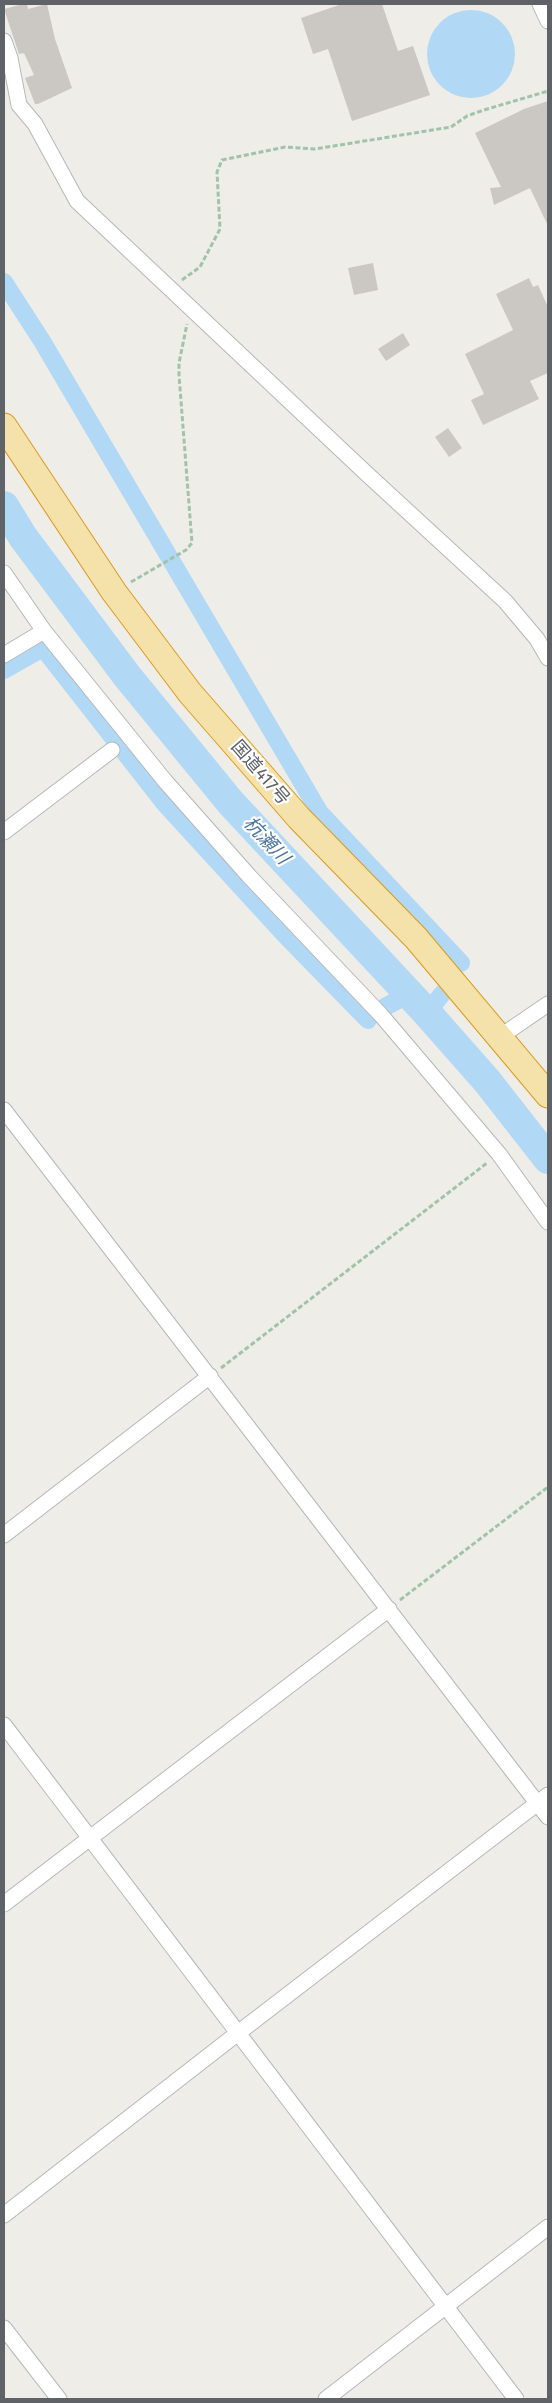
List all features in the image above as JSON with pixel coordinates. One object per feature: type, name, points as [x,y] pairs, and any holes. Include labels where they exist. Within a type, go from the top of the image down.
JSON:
[{"type":"highway","name":"国道417号","points":[[4,426],[114,592],[190,693],[299,818],[416,938],[548,1095]]},
{"type":"street","points":[[540,4],[548,21]]},
{"type":"street","points":[[4,41],[10,58],[18,105],[35,124],[77,201],[366,474],[505,601],[537,639],[548,658]]},
{"type":"street","points":[[4,573],[44,631],[165,781],[249,876],[381,1014],[499,1154],[548,1222]]},
{"type":"street","points":[[4,655],[44,631]]},
{"type":"street","points":[[4,832],[112,750]]},
{"type":"street","points":[[500,1036],[548,1004]]},
{"type":"street","points":[[4,1110],[389,1609],[543,1799],[548,1817]]},
{"type":"street","points":[[4,1535],[210,1376]]},
{"type":"street","points":[[4,1904],[389,1609]]},
{"type":"street","points":[[4,1725],[91,1837],[516,2399]]},
{"type":"street","points":[[4,2215],[238,2032],[543,1799]]},
{"type":"street","points":[[326,2399],[548,2227]]},
{"type":"street","points":[[4,2328],[59,2399]]},
{"type":"path","points":[[167,286],[181,281],[200,267],[220,229],[217,172],[222,160],[285,147],[315,149],[451,127],[467,116],[548,91]]},
{"type":"path","points":[[114,592],[186,550],[192,543],[179,363],[190,308]]},
{"type":"path","points":[[210,1376],[499,1154]]},
{"type":"path","points":[[389,1609],[548,1487]]},
{"type":"water","points":[[462,10],[480,10],[496,17],[508,29],[515,45],[515,63],[508,79],[496,91],[480,98],[462,98],[446,91],[434,79],[427,63],[427,45],[434,29],[446,17]]},
{"type":"building","points":[[27,4],[28,9],[47,4],[55,39],[72,88],[38,104],[35,104],[25,78],[34,75],[24,53],[19,54],[4,9]]},
{"type":"building","points":[[342,4],[382,4],[398,51],[413,46],[430,95],[352,121],[328,49],[313,54],[301,18]]},
{"type":"building","points":[[548,101],[548,226],[530,188],[494,205],[490,188],[501,187],[475,133],[524,109]]},
{"type":"building","points":[[373,263],[378,290],[354,295],[348,268]]},
{"type":"building","points":[[529,278],[533,287],[538,285],[548,307],[548,373],[530,381],[539,399],[483,425],[471,400],[484,394],[465,354],[513,330],[496,294]]},
{"type":"building","points":[[403,333],[410,345],[386,361],[378,349]]},
{"type":"building","points":[[448,428],[462,448],[449,457],[435,437]]},
{"type":"waterway","points":[[4,282],[42,341],[320,813],[461,963]]},
{"type":"waterway","name":"杭瀬川","points":[[4,506],[23,537],[127,676],[231,803],[427,1013],[487,1081],[548,1159]]},
{"type":"waterway","points":[[4,670],[43,648],[165,804],[285,935],[368,1020]]},
{"type":"waterway","points":[[385,1007],[409,994]]},
{"type":"waterway","points":[[427,1013],[442,994]]}]
